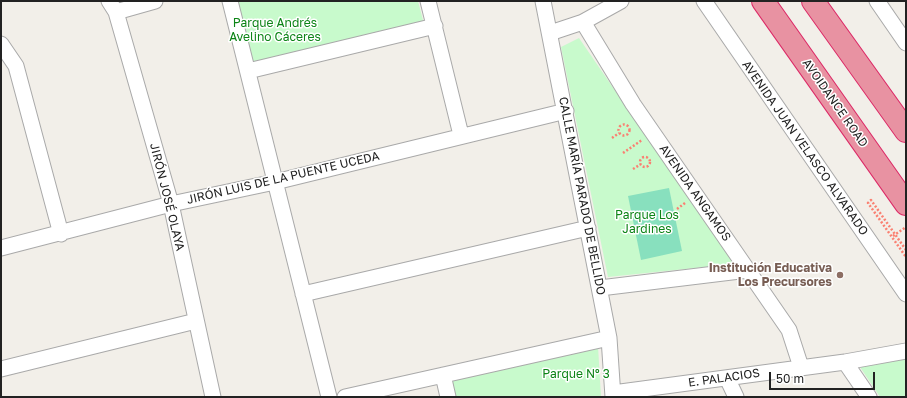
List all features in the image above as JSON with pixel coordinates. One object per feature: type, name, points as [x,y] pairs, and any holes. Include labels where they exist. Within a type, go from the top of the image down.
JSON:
[{"type":"highway","name":"AVOIDANCE ROAD","points":[[763,1],[906,204]]},
{"type":"highway","points":[[813,1],[906,131]]},
{"type":"street","points":[[112,7],[155,1]]},
{"type":"street","points":[[230,1],[329,397]]},
{"type":"street","points":[[428,1],[461,136]]},
{"type":"street","name":"CALLE MARÍA PARADO DE BELLIDO","points":[[543,1],[566,110],[610,338],[613,395]]},
{"type":"street","points":[[550,33],[583,22],[622,1]]},
{"type":"street","name":"AVENIDA JUAN VELASCO ALVARADO","points":[[704,1],[906,294]]},
{"type":"street","points":[[878,1],[906,43]]},
{"type":"street","name":"JIRÓN JOSÉ OLAYA","points":[[112,7],[171,204],[213,397]]},
{"type":"street","name":"AVENIDA ANGAMOS","points":[[583,22],[633,104],[789,330],[801,367]]},
{"type":"street","points":[[248,71],[435,26]]},
{"type":"street","points":[[1,44],[16,66],[61,234]]},
{"type":"street","name":"JIRÓN LUIS DE LA PUENTE UCEDA","points":[[1,248],[61,234],[171,204],[275,182],[566,110]]},
{"type":"street","points":[[303,294],[588,228]]},
{"type":"street","points":[[600,288],[748,270]]},
{"type":"street","points":[[1,369],[196,321]]},
{"type":"street","points":[[345,397],[610,338]]},
{"type":"street","name":"E. PALACIOS","points":[[613,395],[679,391],[728,378],[845,362],[906,350]]},
{"type":"street","points":[[845,362],[869,397]]},
{"type":"street","points":[[443,375],[448,397]]},
{"type":"street","points":[[728,378],[736,397]]},
{"type":"path","points":[[612,138],[619,132],[618,129],[621,126],[627,126],[629,129],[625,136],[619,132]]},
{"type":"path","points":[[623,153],[644,139],[641,134]]},
{"type":"path","points":[[634,168],[640,164],[640,160],[644,157],[650,161],[646,167],[640,164]]},
{"type":"path","points":[[677,209],[688,200]]},
{"type":"path","points":[[906,250],[871,200],[868,203],[906,257]]},
{"type":"path","points":[[892,236],[906,227]]},
{"type":"green space","name":"Parque Andrés Avelino Cáceres","points":[[238,1],[418,1],[424,24],[254,64]]},
{"type":"green space","name":"Parque Los Jardines","points":[[579,38],[734,264],[608,277],[561,47]]},
{"type":"green space","points":[[669,188],[682,251],[641,260],[628,196]]},
{"type":"green space","name":"Parque Nº 3","points":[[598,346],[601,397],[454,397],[450,380]]},
{"type":"green space","points":[[906,357],[906,397],[880,397],[860,367],[862,364]]},
{"type":"place","name":"Institución Educativa Los Precursores","points":[[840,275]]}]
